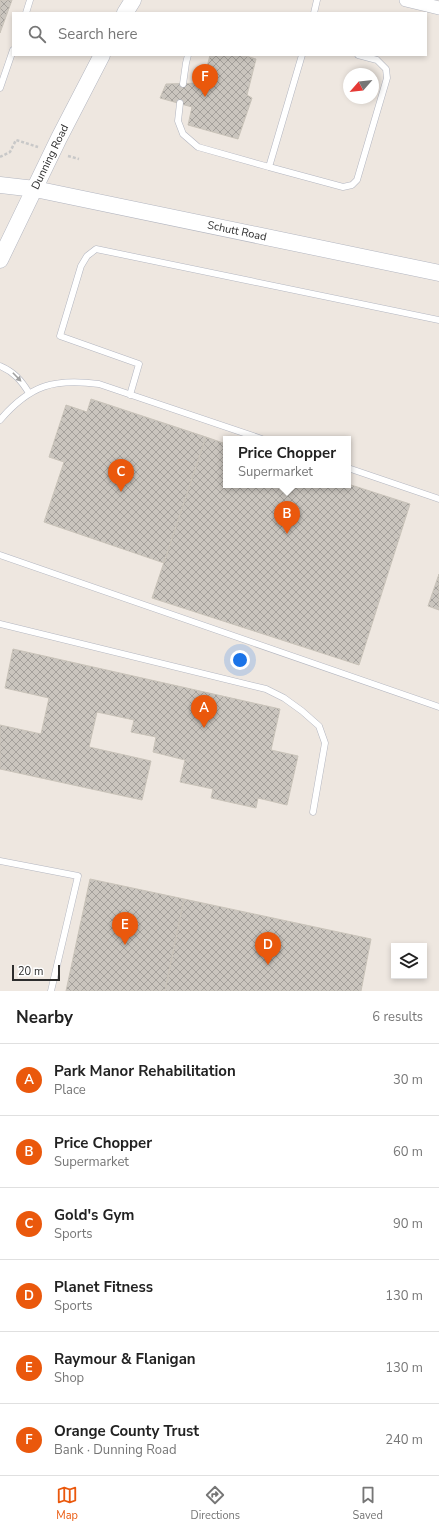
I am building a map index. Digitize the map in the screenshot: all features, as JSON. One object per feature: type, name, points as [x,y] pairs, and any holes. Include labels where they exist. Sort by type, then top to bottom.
[{"type":"street","points":[[126,12],[132,0]]},
{"type":"street","points":[[406,0],[439,8]]},
{"type":"street","name":"Dunning Road","points":[[0,260],[102,56]]},
{"type":"street","name":"Schutt Road","points":[[0,184],[35,189],[439,273]]},
{"type":"lane","points":[[26,12],[30,0]]},
{"type":"lane","points":[[314,12],[317,0]]},
{"type":"lane","points":[[0,88],[12,53]]},
{"type":"lane","points":[[183,84],[188,56]]},
{"type":"lane","points":[[269,167],[302,56]]},
{"type":"lane","points":[[180,103],[178,121],[183,134],[198,147],[343,186],[352,185],[357,180],[387,78],[386,69],[378,60],[362,56]]},
{"type":"lane","points":[[130,395],[140,364],[60,336],[81,266],[87,256],[96,249],[439,320]]},
{"type":"lane","points":[[0,366],[11,370],[29,393]]},
{"type":"lane","points":[[0,420],[11,407],[29,393],[51,384],[77,381],[99,384],[253,436]]},
{"type":"lane","points":[[351,469],[439,500]]},
{"type":"lane","points":[[0,555],[439,707]]},
{"type":"lane","points":[[0,624],[266,689],[284,698],[302,711],[318,726],[325,743],[313,812]]},
{"type":"lane","points":[[0,861],[78,876],[51,991]]},
{"type":"building","points":[[0,0],[12,0],[0,33]]},
{"type":"building","points":[[210,56],[246,56],[256,59],[247,95],[252,98],[238,139],[188,125],[192,107],[160,98],[166,84],[203,83]]},
{"type":"building","points":[[91,399],[206,437],[164,563],[44,522],[64,462],[49,457],[66,405],[87,412]]},
{"type":"building","points":[[206,437],[223,443],[223,488],[351,488],[351,485],[410,504],[359,665],[152,598]]},
{"type":"building","points":[[439,574],[439,610],[428,606]]},
{"type":"building","points":[[13,649],[280,709],[271,750],[298,756],[287,805],[258,798],[256,808],[211,798],[213,789],[180,782],[185,760],[153,752],[156,737],[131,732],[134,720],[97,712],[89,747],[151,761],[142,800],[0,769],[0,725],[41,734],[49,698],[5,688]]},
{"type":"building","points":[[90,879],[184,899],[165,991],[66,991]]},
{"type":"building","points":[[184,899],[371,939],[361,991],[165,991]]},
{"type":"place","name":"Orange County Trust","points":[[205,97]]},
{"type":"place","name":"Gold's Gym","points":[[121,492]]},
{"type":"place","name":"Price Chopper","points":[[287,534]]},
{"type":"place","name":"Park Manor Rehabilitation","points":[[204,728]]},
{"type":"place","name":"Raymour & Flanigan","points":[[125,945]]},
{"type":"place","name":"Planet Fitness","points":[[268,965]]}]
